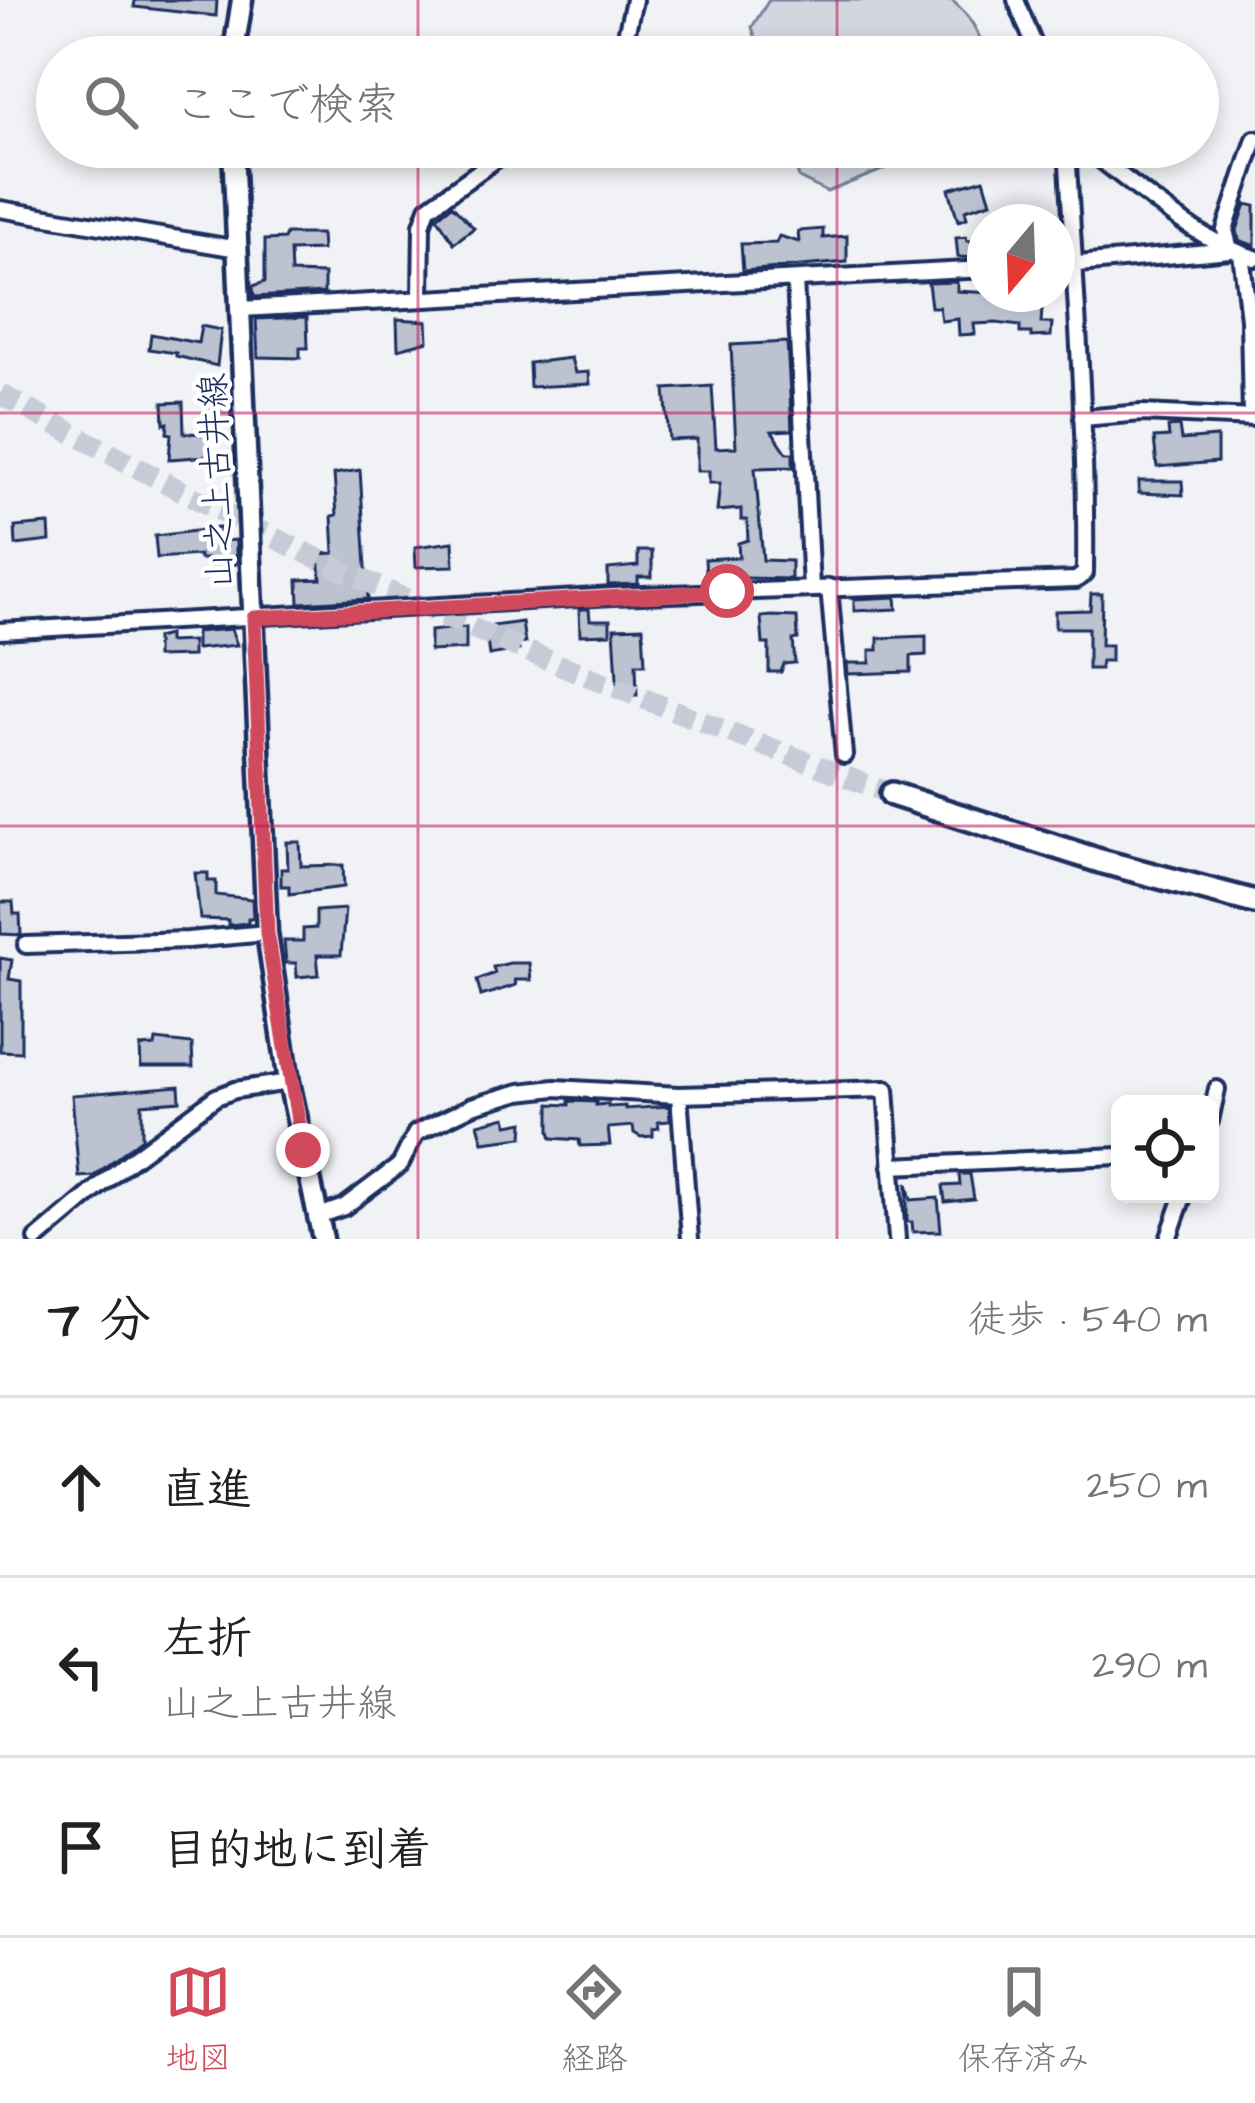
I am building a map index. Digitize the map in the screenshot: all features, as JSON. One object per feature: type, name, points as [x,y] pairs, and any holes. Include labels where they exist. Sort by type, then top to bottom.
[{"type":"highway","points":[[892,794],[1100,861],[1255,902]]},
{"type":"main road","points":[[236,36],[242,0]]},
{"type":"main road","name":"山之上古井線","points":[[234,168],[267,933],[289,1082],[323,1239]]},
{"type":"street","points":[[625,36],[634,0]]},
{"type":"street","points":[[1016,0],[1031,36]]},
{"type":"street","points":[[1082,418],[1142,413],[1253,417],[1242,254],[1225,230],[1255,139]]},
{"type":"street","points":[[422,297],[422,225],[428,208],[484,168]]},
{"type":"street","points":[[1068,168],[1071,204]]},
{"type":"street","points":[[1112,168],[1181,219],[1242,254]]},
{"type":"street","points":[[0,209],[238,249]]},
{"type":"street","points":[[0,631],[811,587],[1076,580],[1085,573],[1075,265],[1242,254]]},
{"type":"street","points":[[240,309],[967,270]]},
{"type":"street","points":[[795,280],[811,587]]},
{"type":"street","points":[[829,587],[844,755]]},
{"type":"street","points":[[26,945],[267,933]]},
{"type":"street","points":[[37,1239],[127,1163],[216,1097],[289,1082]]},
{"type":"street","points":[[316,1217],[344,1208],[400,1165],[416,1133],[472,1106],[520,1092],[556,1088],[679,1095],[886,1089],[897,1239]]},
{"type":"street","points":[[1215,1095],[1216,1089]]},
{"type":"street","points":[[679,1095],[690,1239]]},
{"type":"street","points":[[891,1166],[1111,1156]]},
{"type":"street","points":[[1168,1239],[1181,1203]]},
{"type":"shaded area","points":[[769,0],[951,0],[978,36],[755,36],[752,27]]},
{"type":"shaded area","points":[[796,168],[887,168],[827,192],[799,178]]},
{"type":"building","points":[[135,0],[217,0],[216,16],[134,7]]},
{"type":"building","points":[[984,179],[991,202],[967,204],[967,218],[958,221],[949,189]]},
{"type":"building","points":[[1246,204],[1255,206],[1255,246],[1239,240],[1237,230]]},
{"type":"building","points":[[452,205],[474,228],[454,243],[437,217]]},
{"type":"building","points":[[823,229],[823,238],[847,236],[847,262],[743,271],[741,244],[776,243],[779,236],[799,242],[798,231]]},
{"type":"building","points":[[286,234],[321,234],[322,250],[290,251],[291,273],[324,274],[324,293],[254,297],[253,286],[265,282],[265,240],[284,239]]},
{"type":"building","points":[[966,237],[967,257],[958,257],[956,238]]},
{"type":"building","points":[[957,282],[957,291],[967,292],[967,312],[1042,312],[1041,323],[1052,323],[1051,336],[1031,337],[1031,333],[1020,333],[1020,326],[996,323],[974,324],[975,334],[959,335],[958,319],[941,321],[939,307],[931,307],[928,283]]},
{"type":"building","points":[[307,317],[308,348],[300,348],[300,358],[258,357],[256,319]]},
{"type":"building","points":[[397,319],[427,321],[428,341],[398,349]]},
{"type":"building","points":[[201,326],[221,330],[217,366],[149,349],[151,334],[198,343]]},
{"type":"building","points":[[787,342],[792,430],[772,431],[787,453],[793,453],[793,467],[755,468],[763,560],[791,561],[791,579],[706,577],[705,559],[739,557],[738,543],[748,540],[747,520],[741,520],[741,509],[717,511],[720,483],[709,483],[709,471],[697,471],[697,439],[669,440],[665,389],[712,386],[716,448],[736,447],[731,345]]},
{"type":"building","points":[[571,358],[575,373],[589,372],[590,384],[530,387],[529,363]]},
{"type":"building","points":[[183,402],[184,433],[210,434],[209,456],[169,459],[171,434],[168,423],[164,424],[163,403]]},
{"type":"building","points":[[208,403],[231,406],[231,420],[206,427]]},
{"type":"building","points":[[1179,426],[1181,440],[1217,437],[1217,462],[1157,467],[1154,438],[1169,437],[1168,427]]},
{"type":"building","points":[[360,470],[368,599],[299,603],[298,580],[321,579],[319,554],[334,553],[334,474]]},
{"type":"building","points":[[1139,481],[1182,481],[1183,495],[1139,493]]},
{"type":"building","points":[[49,524],[50,541],[16,545],[15,527]]},
{"type":"building","points":[[219,528],[219,541],[236,540],[236,564],[210,566],[209,559],[199,559],[199,555],[157,558],[155,536]]},
{"type":"building","points":[[453,542],[454,566],[416,567],[415,547]]},
{"type":"building","points":[[638,551],[652,551],[652,577],[638,577],[638,584],[608,585],[608,569],[638,566]]},
{"type":"building","points":[[1091,594],[1102,594],[1101,645],[1111,645],[1111,661],[1101,661],[1100,669],[1088,669],[1088,628],[1055,628],[1055,611],[1090,610]]},
{"type":"building","points":[[896,597],[897,609],[854,611],[854,599]]},
{"type":"building","points":[[579,609],[589,609],[590,620],[610,620],[610,634],[580,635]]},
{"type":"building","points":[[761,617],[797,617],[795,663],[784,664],[781,672],[769,672],[769,644],[763,644]]},
{"type":"building","points":[[522,622],[525,643],[518,644],[519,650],[489,655],[485,627]]},
{"type":"building","points":[[466,627],[466,649],[430,651],[430,631]]},
{"type":"building","points":[[643,627],[645,664],[636,664],[637,695],[618,696],[614,628]]},
{"type":"building","points":[[231,629],[237,645],[196,649],[196,632]]},
{"type":"building","points":[[168,635],[168,642],[192,641],[192,656],[156,657],[156,638]]},
{"type":"building","points":[[926,636],[926,655],[911,656],[911,672],[848,674],[847,663],[870,663],[870,650],[878,650],[878,638]]},
{"type":"building","points":[[287,842],[300,842],[301,866],[343,865],[344,887],[289,894],[289,886],[281,886],[281,869],[288,869]]},
{"type":"building","points":[[195,873],[208,873],[208,881],[216,881],[216,895],[252,899],[253,918],[228,925],[228,920],[200,919]]},
{"type":"building","points":[[0,902],[13,902],[14,914],[20,914],[21,935],[1,934]]},
{"type":"building","points":[[345,909],[341,955],[317,955],[319,975],[297,977],[296,963],[286,963],[284,941],[303,941],[303,929],[316,928],[316,911]]},
{"type":"building","points":[[0,958],[12,960],[9,979],[21,981],[21,1052],[0,1051]]},
{"type":"building","points":[[529,963],[531,980],[515,980],[516,985],[481,996],[477,980],[495,973],[493,967]]},
{"type":"building","points":[[156,1040],[192,1044],[193,1067],[141,1067],[140,1047],[155,1046]]},
{"type":"building","points":[[179,1086],[180,1101],[142,1104],[142,1138],[94,1176],[79,1177],[72,1095]]},
{"type":"building","points":[[569,1101],[625,1109],[669,1106],[670,1121],[658,1122],[653,1136],[641,1137],[633,1126],[608,1128],[610,1145],[580,1146],[579,1140],[552,1138],[550,1131],[550,1104],[569,1105]]},
{"type":"building","points":[[506,1117],[508,1125],[524,1122],[523,1137],[483,1142],[478,1124]]},
{"type":"building","points":[[959,1174],[970,1174],[974,1199],[945,1202],[943,1186],[960,1185]]},
{"type":"building","points":[[907,1183],[911,1200],[938,1198],[941,1231],[913,1232],[912,1222],[907,1222]]},
{"type":"tunnel","points":[[0,394],[202,501],[395,594],[606,684],[892,794]]},
{"type":"route","points":[[303,1150],[267,933],[254,618],[727,591]]}]
